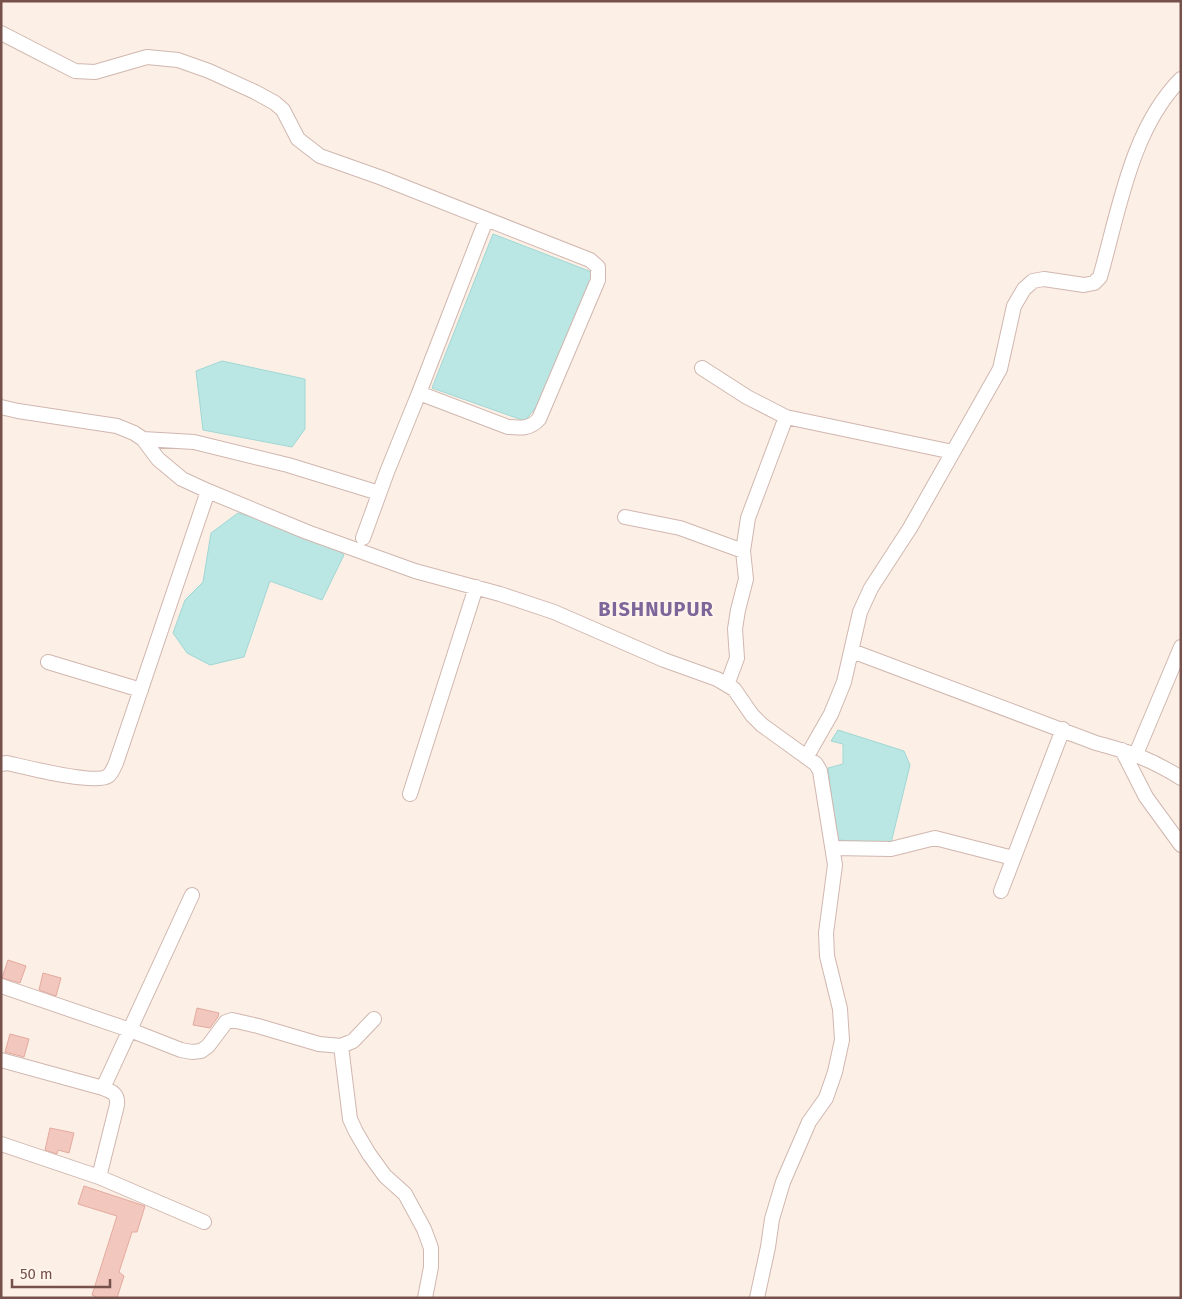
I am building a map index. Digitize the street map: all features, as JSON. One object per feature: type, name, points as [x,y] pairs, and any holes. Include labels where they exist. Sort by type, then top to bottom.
[{"type":"street","points":[[1,34],[75,71],[95,72],[147,57],[178,60],[209,72],[275,103],[283,110],[298,139],[320,156],[382,178],[590,260],[598,267],[598,280],[539,419],[532,426],[521,428],[508,427],[419,394]]},
{"type":"street","points":[[807,756],[830,714],[844,682],[860,612],[871,588],[910,528],[1000,369],[1014,306],[1024,289],[1033,281],[1044,279],[1084,285],[1094,283],[1100,277],[1126,182],[1138,149],[1154,112],[1167,93],[1181,79]]},
{"type":"street","points":[[363,538],[486,220]]},
{"type":"street","points":[[702,368],[747,397],[786,417],[953,452]]},
{"type":"street","points":[[1,407],[117,426],[143,439],[158,458],[182,479],[208,491],[307,532],[415,571],[476,587],[554,612],[664,660],[717,679],[734,689],[752,715],[762,724],[816,764],[820,771],[834,848],[835,878],[826,933],[827,956],[840,1009],[842,1040],[835,1072],[826,1098],[809,1122],[783,1182],[772,1219],[757,1298]]},
{"type":"street","points":[[727,685],[736,658],[735,629],[746,579],[744,551],[748,518],[786,417]]},
{"type":"street","points":[[143,439],[194,442],[288,465],[379,493]]},
{"type":"street","points":[[1,764],[7,763],[87,779],[101,779],[109,775],[116,762],[208,491]]},
{"type":"street","points":[[625,517],[680,528],[744,551]]},
{"type":"street","points":[[410,794],[476,587]]},
{"type":"street","points":[[1136,754],[1181,647]]},
{"type":"street","points":[[852,651],[1096,742],[1136,754],[1155,762],[1181,778]]},
{"type":"street","points":[[48,662],[141,690]]},
{"type":"street","points":[[1001,891],[1063,730]]},
{"type":"street","points":[[1122,750],[1146,797],[1181,845]]},
{"type":"street","points":[[834,848],[891,849],[936,838],[1013,858]]},
{"type":"street","points":[[103,1088],[192,895]]},
{"type":"street","points":[[1,986],[130,1030],[181,1050],[192,1052],[201,1051],[208,1046],[226,1022],[232,1020],[319,1044],[341,1046],[357,1038],[374,1019]]},
{"type":"street","points":[[341,1046],[350,1119],[369,1154],[385,1176],[405,1194],[424,1229],[431,1248],[431,1267],[426,1298]]},
{"type":"street","points":[[1,1060],[103,1088],[114,1093],[118,1099],[118,1106],[99,1177]]},
{"type":"street","points":[[1,1144],[99,1177],[204,1222]]},
{"type":"water","points":[[493,234],[597,274],[551,388],[525,421],[432,388]]},
{"type":"water","points":[[222,361],[305,379],[305,429],[292,447],[203,430],[196,371]]},
{"type":"water","points":[[238,513],[317,535],[344,555],[322,600],[270,581],[244,657],[210,665],[187,653],[173,633],[185,600],[203,582],[211,533]]},
{"type":"water","points":[[838,730],[904,751],[910,765],[891,843],[837,840],[828,768],[843,764],[843,744],[831,741]]},
{"type":"building","points":[[8,960],[26,966],[20,983],[2,978]]},
{"type":"building","points":[[43,973],[61,978],[56,996],[39,990]]},
{"type":"building","points":[[197,1008],[219,1013],[210,1028],[193,1025]]},
{"type":"building","points":[[10,1034],[29,1039],[24,1057],[5,1052]]},
{"type":"building","points":[[50,1128],[74,1133],[69,1153],[58,1150],[57,1154],[45,1150]]},
{"type":"building","points":[[84,1186],[145,1206],[137,1232],[132,1232],[119,1272],[124,1276],[117,1298],[99,1298],[92,1295],[117,1216],[78,1204]]},
{"type":"district","name":"BISHNUPUR","points":[[656,609]]}]
